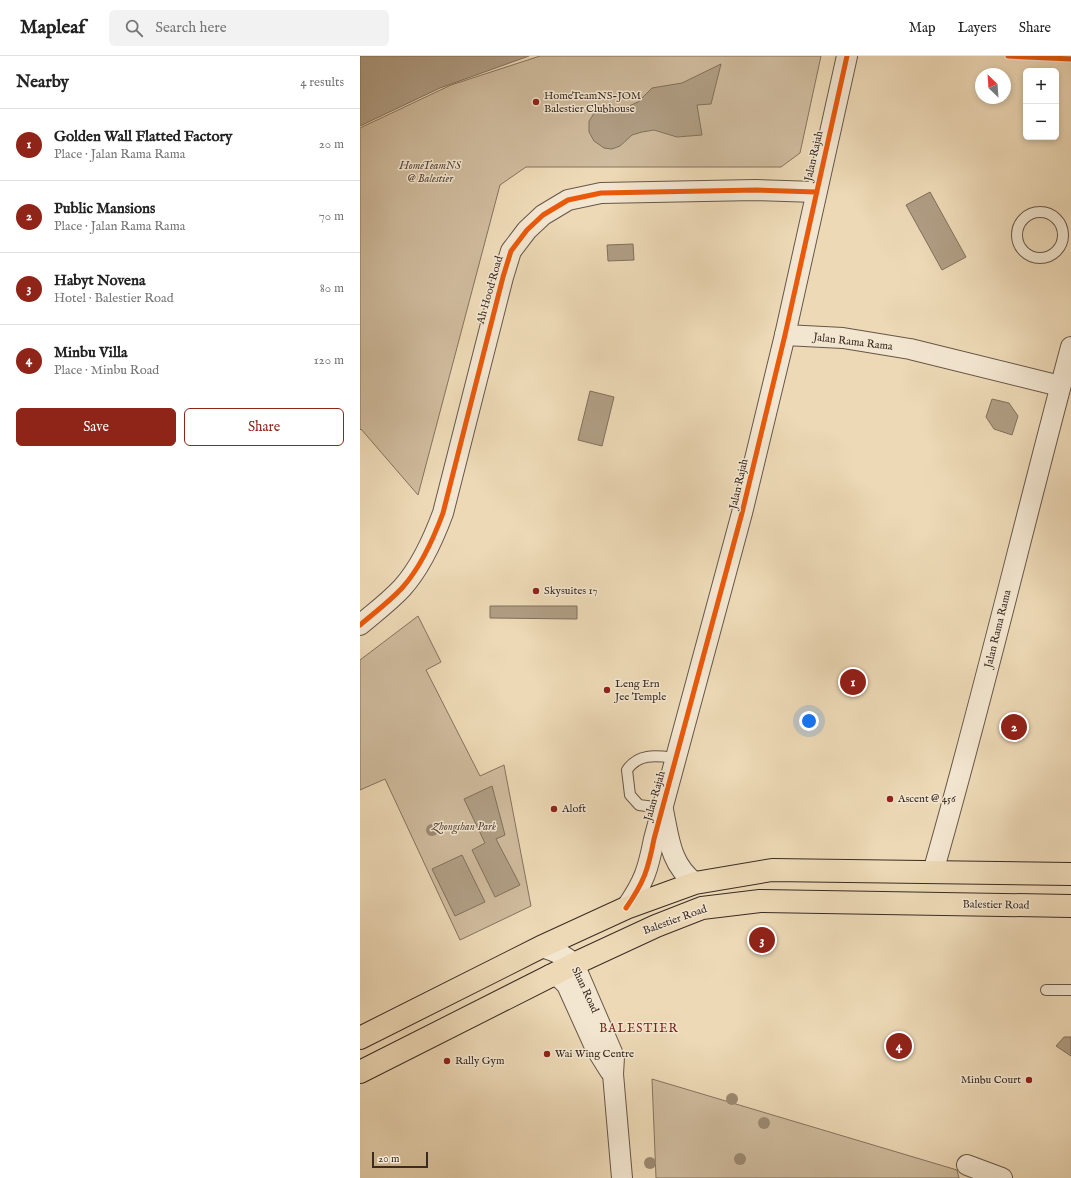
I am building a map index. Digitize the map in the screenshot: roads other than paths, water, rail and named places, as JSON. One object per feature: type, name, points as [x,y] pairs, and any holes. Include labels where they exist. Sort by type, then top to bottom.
[{"type":"main road","points":[[360,1038],[541,948],[626,908],[695,883],[772,870],[1071,874]]},
{"type":"main road","name":"Balestier Road","points":[[360,1072],[550,975],[656,926],[702,908],[760,900],[1071,906]]},
{"type":"street","name":"Jalan Rajah","points":[[626,908],[641,887],[649,866],[662,808],[677,758],[742,513],[785,335],[847,56]]},
{"type":"street","name":"Ah Hood Road","points":[[360,625],[402,588],[419,565],[434,539],[443,513],[503,277],[512,251],[527,230],[544,215],[568,200],[601,193],[756,190],[816,192]]},
{"type":"street","name":"Jalan Rama Rama","points":[[785,335],[843,338],[910,349],[1060,386]]},
{"type":"street","name":"Jalan Rama Rama","points":[[933,872],[976,718],[1014,562],[1071,347]]},
{"type":"street","name":"Jalan Rajah","points":[[662,808],[674,859],[684,874],[695,883]]},
{"type":"street","name":"Shan Road","points":[[541,948],[555,951],[565,956],[574,964],[614,1057],[613,1074],[622,1178]]},
{"type":"street","name":"Shan Road","points":[[550,975],[560,978],[567,986],[595,1047],[613,1074]]},
{"type":"street","points":[[967,1166],[1002,1178]]},
{"type":"lane","points":[[1043,211],[1056,217],[1062,225],[1067,235],[1066,247],[1052,255],[1038,259],[1024,253],[1016,240],[1017,225],[1028,214],[1043,211]]},
{"type":"lane","points":[[662,808],[639,805],[630,794],[627,770],[632,763],[641,758],[654,755],[677,758]]},
{"type":"lane","points":[[1046,990],[1071,990]]},
{"type":"place","name":"HomeTeamNS-JOM Balestier Clubhouse","points":[[536,102]]},
{"type":"place","name":"Skysuites 17","points":[[536,591]]},
{"type":"place","name":"Golden Wall Flatted Factory","points":[[853,682]]},
{"type":"place","name":"Leng Ern Jee Temple","points":[[607,690]]},
{"type":"place","name":"Public Mansions","points":[[1014,727]]},
{"type":"place","name":"Ascent @ 456","points":[[890,799]]},
{"type":"place","name":"Aloft","points":[[554,809]]},
{"type":"place","name":"Habyt Novena","points":[[762,940]]},
{"type":"place","name":"Minbu Villa","points":[[899,1046]]},
{"type":"place","name":"Wai Wing Centre","points":[[547,1054]]},
{"type":"place","name":"Rally Gym","points":[[447,1061]]},
{"type":"place","name":"Minbu Court","points":[[1029,1080]]},
{"type":"district","name":"BALESTIER","points":[[639,1028]]},
{"type":"park label","name":"HomeTeamNS @ Balestier","points":[[430,172]]},
{"type":"park label","name":"Zhongshan Park","points":[[464,827]]}]
